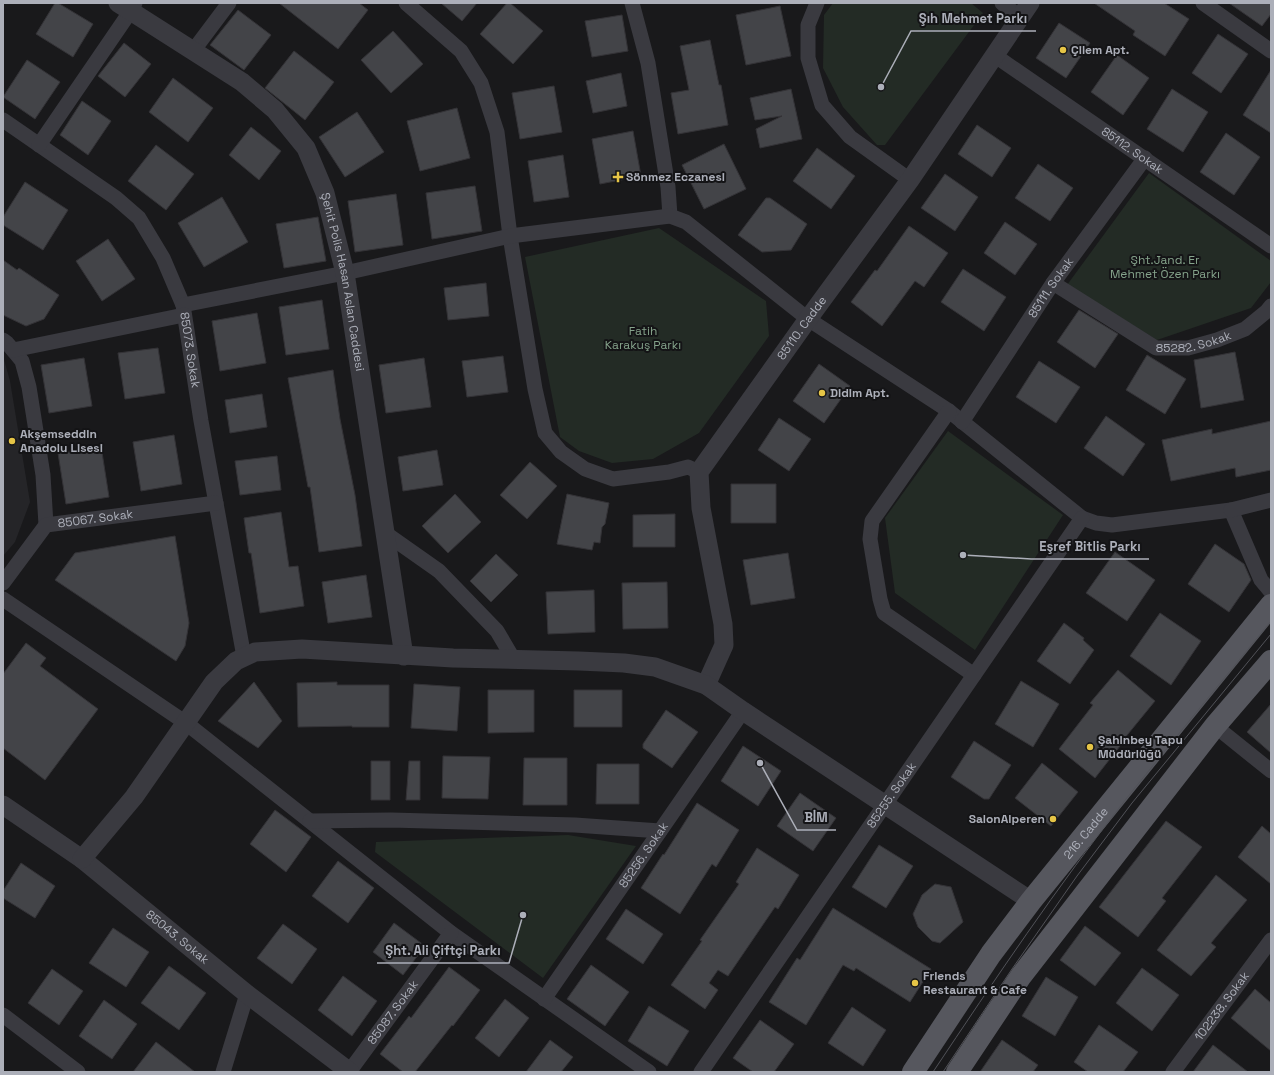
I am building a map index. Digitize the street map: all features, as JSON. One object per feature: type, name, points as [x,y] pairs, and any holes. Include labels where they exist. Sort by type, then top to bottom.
[{"type":"main road","name":"216. Cadde","points":[[913,1072],[991,954],[1031,901],[1271,605]]},
{"type":"main road","points":[[957,1072],[1021,976],[1215,726],[1271,661]]},
{"type":"street","points":[[193,50],[229,3]]},
{"type":"street","points":[[406,3],[461,51],[481,83],[496,132],[510,236],[535,389],[545,433],[561,452],[585,469],[614,479],[669,472],[688,467],[699,472],[701,508],[723,624],[724,645],[706,685]]},
{"type":"street","points":[[632,3],[648,63],[668,187],[670,216]]},
{"type":"street","points":[[817,3],[808,26],[808,58],[822,105],[850,137],[910,180]]},
{"type":"street","points":[[1002,3],[1025,10]]},
{"type":"street","points":[[1203,3],[1271,51]]},
{"type":"street","points":[[39,145],[128,6]]},
{"type":"street","name":"Şehit Polis Hasan Aslan Caddesi","points":[[128,6],[248,86],[275,110],[306,148],[325,193],[345,273],[404,656]]},
{"type":"street","name":"85110. Cadde","points":[[699,472],[808,319],[910,180],[1025,10]]},
{"type":"street","name":"85112. Sokak","points":[[994,55],[1271,246]]},
{"type":"street","name":"85073. Sokak","points":[[3,120],[116,198],[139,218],[163,258],[184,310],[201,421],[244,657]]},
{"type":"street","name":"85111. Sokak","points":[[962,422],[1053,283],[1145,158]]},
{"type":"street","points":[[46,525],[43,476],[29,387],[22,361],[8,345],[184,310],[510,236],[670,216],[686,222],[808,319],[949,411],[1082,518],[1096,523],[1112,525],[1231,510],[1271,500]]},
{"type":"street","name":"85282. Sokak","points":[[1053,283],[1156,348],[1188,348],[1217,340],[1245,329],[1271,306]]},
{"type":"street","points":[[949,411],[872,521],[870,539],[884,614],[974,675]]},
{"type":"street","name":"85067. Sokak","points":[[3,583],[46,525],[216,503]]},
{"type":"street","points":[[1231,510],[1261,580],[1271,592]]},
{"type":"street","name":"85255. Sokak","points":[[701,1072],[1082,518]]},
{"type":"street","points":[[385,533],[439,571],[497,631],[514,660]]},
{"type":"street","points":[[3,599],[186,723],[451,933],[649,1072]]},
{"type":"street","points":[[82,859],[134,797],[214,682],[236,661],[255,652],[302,649],[404,656],[617,662],[655,667],[706,685],[1031,901]]},
{"type":"street","name":"85256. Sokak","points":[[544,999],[743,711]]},
{"type":"street","points":[[1215,726],[1271,771]]},
{"type":"street","name":"85043. Sokak","points":[[3,804],[82,859],[248,994],[350,1072]]},
{"type":"street","points":[[310,821],[392,820],[575,825],[660,831]]},
{"type":"street","name":"85087. Sokak","points":[[350,1072],[451,933]]},
{"type":"street","name":"102238. Sokak","points":[[1173,1072],[1271,940]]},
{"type":"street","points":[[223,1072],[248,994]]},
{"type":"street","points":[[3,1016],[78,1072]]},
{"type":"shaded area","name":"Akşemseddin Anadolu Lisesi","points":[[3,356],[10,381],[30,502],[15,542],[3,556]]},
{"type":"green space","points":[[833,3],[971,3],[983,13],[885,145],[877,145],[843,107],[823,68],[824,15]]},
{"type":"green space","name":"Şht.Jand. Er Mehmet Özen Parkı","points":[[1149,173],[1271,261],[1271,282],[1251,308],[1157,340],[1067,285]]},
{"type":"green space","name":"Fatih Karakuş Parkı","points":[[659,228],[766,301],[769,336],[699,433],[653,459],[612,463],[579,451],[560,437],[525,257]]},
{"type":"green space","points":[[948,431],[1063,515],[975,650],[895,593],[885,518]]},
{"type":"green space","points":[[568,835],[636,846],[543,978],[375,852],[376,842]]},
{"type":"building","points":[[55,3],[58,3],[93,24],[73,57],[36,34]]},
{"type":"building","points":[[279,3],[359,3],[368,10],[338,49]]},
{"type":"building","points":[[441,3],[477,3],[462,21]]},
{"type":"building","points":[[507,3],[510,3],[543,31],[513,64],[480,34]]},
{"type":"building","points":[[1094,3],[1164,3],[1189,19],[1165,56],[1133,35],[1135,31]]},
{"type":"building","points":[[1229,3],[1271,3],[1271,14],[1262,26]]},
{"type":"building","points":[[780,6],[791,56],[746,65],[736,15]]},
{"type":"building","points":[[238,10],[271,35],[244,70],[210,45]]},
{"type":"building","points":[[622,15],[628,51],[592,57],[585,21]]},
{"type":"building","name":"Çilem Apt.","points":[[1059,23],[1090,43],[1066,78],[1036,58]]},
{"type":"building","points":[[393,31],[423,64],[391,93],[361,60]]},
{"type":"building","points":[[1218,34],[1248,54],[1221,93],[1192,73]]},
{"type":"building","points":[[710,40],[719,85],[721,85],[728,125],[678,134],[671,93],[689,90],[680,46]]},
{"type":"building","points":[[124,43],[151,64],[125,97],[98,76]]},
{"type":"building","points":[[294,51],[334,82],[305,120],[265,88]]},
{"type":"building","points":[[1117,55],[1149,78],[1123,115],[1091,92]]},
{"type":"building","points":[[27,60],[60,82],[35,119],[3,97]]},
{"type":"building","points":[[1271,70],[1271,133],[1243,115]]},
{"type":"building","points":[[621,73],[627,106],[593,113],[586,81]]},
{"type":"building","points":[[173,78],[213,108],[188,142],[149,112]]},
{"type":"building","points":[[554,86],[562,132],[520,139],[512,93]]},
{"type":"building","points":[[791,89],[802,139],[760,148],[756,129],[782,116],[755,120],[750,98]]},
{"type":"building","points":[[1172,89],[1208,112],[1183,152],[1147,129]]},
{"type":"building","points":[[82,101],[111,121],[88,155],[60,135]]},
{"type":"building","points":[[457,108],[470,158],[420,171],[407,121]]},
{"type":"building","points":[[357,112],[384,152],[345,177],[319,137]]},
{"type":"building","points":[[977,125],[1011,148],[992,177],[958,154]]},
{"type":"building","points":[[251,127],[281,151],[259,180],[229,155]]},
{"type":"building","points":[[633,131],[641,176],[600,184],[592,139]]},
{"type":"building","points":[[1226,133],[1260,157],[1234,195],[1200,172]]},
{"type":"building","points":[[724,144],[746,189],[704,209],[682,165]]},
{"type":"building","points":[[156,145],[194,174],[166,210],[128,181]]},
{"type":"building","points":[[817,148],[855,176],[831,209],[793,181]]},
{"type":"building","points":[[563,155],[569,197],[534,202],[528,161]]},
{"type":"building","points":[[1038,164],[1073,188],[1050,221],[1015,198]]},
{"type":"building","points":[[945,174],[978,197],[955,231],[921,208]]},
{"type":"building","points":[[25,182],[68,210],[43,250],[3,225],[3,217]]},
{"type":"building","points":[[475,186],[482,231],[432,239],[426,193]]},
{"type":"building","points":[[396,194],[403,245],[355,252],[348,201]]},
{"type":"building","points":[[222,197],[248,242],[204,267],[178,223]]},
{"type":"building","points":[[766,198],[770,198],[807,224],[791,250],[762,252],[738,235]]},
{"type":"building","points":[[318,217],[326,261],[284,268],[276,224]]},
{"type":"building","points":[[1005,222],[1037,244],[1015,275],[984,253]]},
{"type":"building","points":[[909,226],[948,253],[924,287],[915,281],[882,326],[851,302],[875,270],[877,271]]},
{"type":"building","points":[[108,239],[135,279],[102,301],[76,261]]},
{"type":"building","points":[[3,260],[17,270],[19,268],[59,295],[44,319],[26,326],[3,315]]},
{"type":"building","points":[[963,269],[1006,297],[984,331],[941,302]]},
{"type":"building","points":[[486,283],[489,316],[448,320],[444,288]]},
{"type":"building","points":[[322,300],[329,349],[286,355],[279,307]]},
{"type":"building","points":[[1079,310],[1118,334],[1095,368],[1057,342]]},
{"type":"building","points":[[257,313],[266,363],[220,371],[212,321]]},
{"type":"building","points":[[158,348],[165,393],[125,399],[118,353]]},
{"type":"building","points":[[1235,352],[1244,400],[1201,408],[1194,360]]},
{"type":"building","points":[[1147,355],[1186,379],[1165,414],[1126,390]]},
{"type":"building","points":[[503,356],[508,392],[467,397],[462,361]]},
{"type":"building","points":[[84,358],[92,406],[49,413],[41,365]]},
{"type":"building","points":[[424,358],[431,407],[386,413],[379,365]]},
{"type":"building","points":[[1039,361],[1080,387],[1056,423],[1016,397]]},
{"type":"building","name":"Didim Apt.","points":[[819,364],[850,386],[824,423],[793,401]]},
{"type":"building","points":[[333,370],[340,419],[355,495],[362,546],[319,552],[310,487],[308,487],[288,378]]},
{"type":"building","points":[[262,394],[267,427],[230,433],[225,400]]},
{"type":"building","points":[[1106,416],[1145,444],[1123,476],[1084,448]]},
{"type":"building","points":[[779,418],[811,439],[789,471],[758,450]]},
{"type":"building","points":[[1271,421],[1271,470],[1236,477],[1235,468],[1171,481],[1162,440],[1212,429],[1212,434]]},
{"type":"building","points":[[174,435],[182,484],[141,491],[133,442]]},
{"type":"building","points":[[101,446],[109,497],[66,504],[58,453]]},
{"type":"building","points":[[437,450],[443,485],[403,491],[398,457]]},
{"type":"building","points":[[277,456],[281,490],[240,495],[235,461]]},
{"type":"building","points":[[530,462],[557,486],[527,519],[500,495]]},
{"type":"building","points":[[731,484],[776,484],[776,523],[731,523]]},
{"type":"building","points":[[455,494],[481,522],[448,553],[422,526]]},
{"type":"building","points":[[567,494],[609,503],[605,524],[602,527],[600,543],[594,542],[592,550],[557,544]]},
{"type":"building","points":[[281,512],[289,567],[298,566],[304,606],[260,613],[244,518]]},
{"type":"building","points":[[675,514],[675,547],[633,547],[633,515]]},
{"type":"building","points":[[175,536],[189,623],[185,646],[176,661],[55,580],[75,553]]},
{"type":"building","points":[[1215,544],[1244,564],[1251,580],[1229,612],[1188,584]]},
{"type":"building","points":[[1115,552],[1155,580],[1127,621],[1086,593]]},
{"type":"building","points":[[788,553],[795,598],[751,605],[743,560]]},
{"type":"building","points":[[496,554],[518,575],[491,602],[470,581]]},
{"type":"building","points":[[366,575],[372,617],[328,623],[322,582]]},
{"type":"building","points":[[667,582],[668,628],[623,629],[622,583]]},
{"type":"building","points":[[594,590],[595,632],[548,634],[546,592]]},
{"type":"building","points":[[1160,613],[1201,641],[1171,685],[1130,656]]},
{"type":"building","points":[[1064,623],[1084,638],[1083,640],[1094,650],[1070,684],[1037,661]]},
{"type":"building","points":[[26,643],[46,658],[40,666],[98,709],[45,780],[3,748],[3,674]]},
{"type":"building","points":[[1118,670],[1155,701],[1119,745],[1120,746],[1095,778],[1059,749],[1093,705],[1090,703]]},
{"type":"building","points":[[1021,681],[1059,704],[1033,747],[995,724]]},
{"type":"building","points":[[254,682],[282,721],[258,748],[218,721]]},
{"type":"building","points":[[337,682],[337,685],[389,685],[389,727],[298,727],[297,683]]},
{"type":"building","points":[[414,684],[460,687],[457,731],[411,728]]},
{"type":"building","points":[[488,690],[534,690],[534,732],[488,733]]},
{"type":"building","points":[[574,690],[622,690],[622,727],[574,727]]},
{"type":"building","points":[[1271,704],[1271,753],[1247,732]]},
{"type":"building","points":[[666,710],[698,732],[672,768],[643,748],[643,744]]},
{"type":"building","points":[[974,741],[1011,765],[989,799],[984,799],[951,777]]},
{"type":"building","points":[[743,746],[781,771],[758,806],[721,781]]},
{"type":"building","points":[[443,756],[490,757],[488,799],[442,798]]},
{"type":"building","points":[[524,758],[567,758],[567,805],[523,805]]},
{"type":"building","points":[[371,761],[390,761],[390,800],[371,800]]},
{"type":"building","points":[[409,761],[420,761],[420,800],[406,800]]},
{"type":"building","points":[[1042,763],[1078,792],[1051,826],[1015,798]]},
{"type":"building","points":[[597,764],[639,764],[639,804],[596,804]]},
{"type":"building","points":[[800,793],[836,818],[813,851],[777,826]]},
{"type":"building","points":[[697,803],[739,830],[716,867],[712,864],[680,914],[641,888]]},
{"type":"building","points":[[275,810],[311,837],[286,872],[250,844]]},
{"type":"building","points":[[1166,821],[1202,847],[1162,898],[1166,901],[1138,937],[1099,907]]},
{"type":"building","points":[[1262,826],[1271,834],[1271,884],[1238,857]]},
{"type":"building","points":[[879,845],[913,866],[886,908],[852,887]]},
{"type":"building","points":[[757,848],[799,875],[778,909],[775,907],[728,976],[718,970],[709,983],[718,990],[705,1009],[671,985],[739,884],[736,882]]},
{"type":"building","points":[[338,861],[374,888],[348,923],[312,896]]},
{"type":"building","points":[[21,863],[55,886],[35,918],[3,898],[3,891]]},
{"type":"building","points":[[1216,875],[1247,900],[1211,943],[1216,947],[1191,976],[1157,950]]},
{"type":"building","points":[[935,884],[951,887],[963,922],[940,943],[932,941],[918,927],[913,914],[922,895]]},
{"type":"building","points":[[833,908],[931,969],[910,1002],[856,968],[854,971],[843,965],[806,1025],[769,1002],[797,958],[800,960]]},
{"type":"building","points":[[626,909],[663,934],[643,964],[606,939]]},
{"type":"building","points":[[394,923],[425,946],[403,975],[373,952]]},
{"type":"building","points":[[283,924],[317,949],[292,984],[257,958]]},
{"type":"building","points":[[1085,926],[1121,953],[1095,986],[1060,960]]},
{"type":"building","points":[[113,928],[149,952],[126,987],[89,963]]},
{"type":"building","points":[[591,965],[629,992],[605,1026],[567,999]]},
{"type":"building","points":[[169,966],[206,993],[179,1030],[141,1003]]},
{"type":"building","points":[[449,967],[480,990],[453,1026],[452,1025],[415,1072],[403,1072],[380,1054],[409,1016],[411,1018]]},
{"type":"building","points":[[1142,968],[1179,995],[1152,1031],[1116,1003]]},
{"type":"building","points":[[52,969],[83,991],[59,1025],[28,1003]]},
{"type":"building","points":[[343,976],[377,1001],[352,1036],[318,1010]]},
{"type":"building","points":[[1046,977],[1078,997],[1055,1036],[1022,1016]]},
{"type":"building","points":[[1255,989],[1271,1003],[1271,1051],[1231,1018]]},
{"type":"building","points":[[505,999],[529,1018],[499,1057],[475,1038]]},
{"type":"building","points":[[104,1000],[137,1024],[112,1059],[79,1036]]},
{"type":"building","points":[[649,1006],[689,1031],[667,1066],[628,1041]]},
{"type":"building","points":[[852,1007],[886,1030],[863,1066],[828,1043]]},
{"type":"building","points":[[760,1020],[794,1044],[774,1072],[753,1072],[733,1058]]},
{"type":"building","points":[[1099,1025],[1138,1052],[1123,1072],[1088,1072],[1074,1062]]},
{"type":"building","points":[[550,1040],[573,1057],[561,1072],[526,1072]]},
{"type":"building","points":[[1002,1040],[1038,1065],[1033,1072],[980,1072]]},
{"type":"building","points":[[156,1042],[195,1072],[133,1072]]},
{"type":"building","points":[[1213,1045],[1248,1072],[1193,1072]]},
{"type":"tram line","points":[[933,1072],[1027,934],[1100,832],[1271,621]]},
{"type":"tram line","points":[[943,1072],[1077,876],[1132,803],[1271,634]]},
{"type":"place","name":"Çilem Apt.","points":[[1063,50]]},
{"type":"place","name":"Şıh Mehmet Parkı","points":[[881,87]]},
{"type":"place","name":"Sönmez Eczanesi","points":[[618,177]]},
{"type":"place","name":"Didim Apt.","points":[[822,393]]},
{"type":"place","name":"Akşemseddin Anadolu Lisesi","points":[[12,441]]},
{"type":"place","name":"Eşref Bitlis Parkı","points":[[963,555]]},
{"type":"place","name":"Şahinbey Tapu Müdürlüğü","points":[[1090,747]]},
{"type":"place","name":"BİM","points":[[760,763]]},
{"type":"place","name":"SalonAlperen","points":[[1053,819]]},
{"type":"place","name":"Şht. Ali Çiftçi Parkı","points":[[523,915]]},
{"type":"place","name":"Friends Restaurant & Cafe","points":[[915,983]]}]
